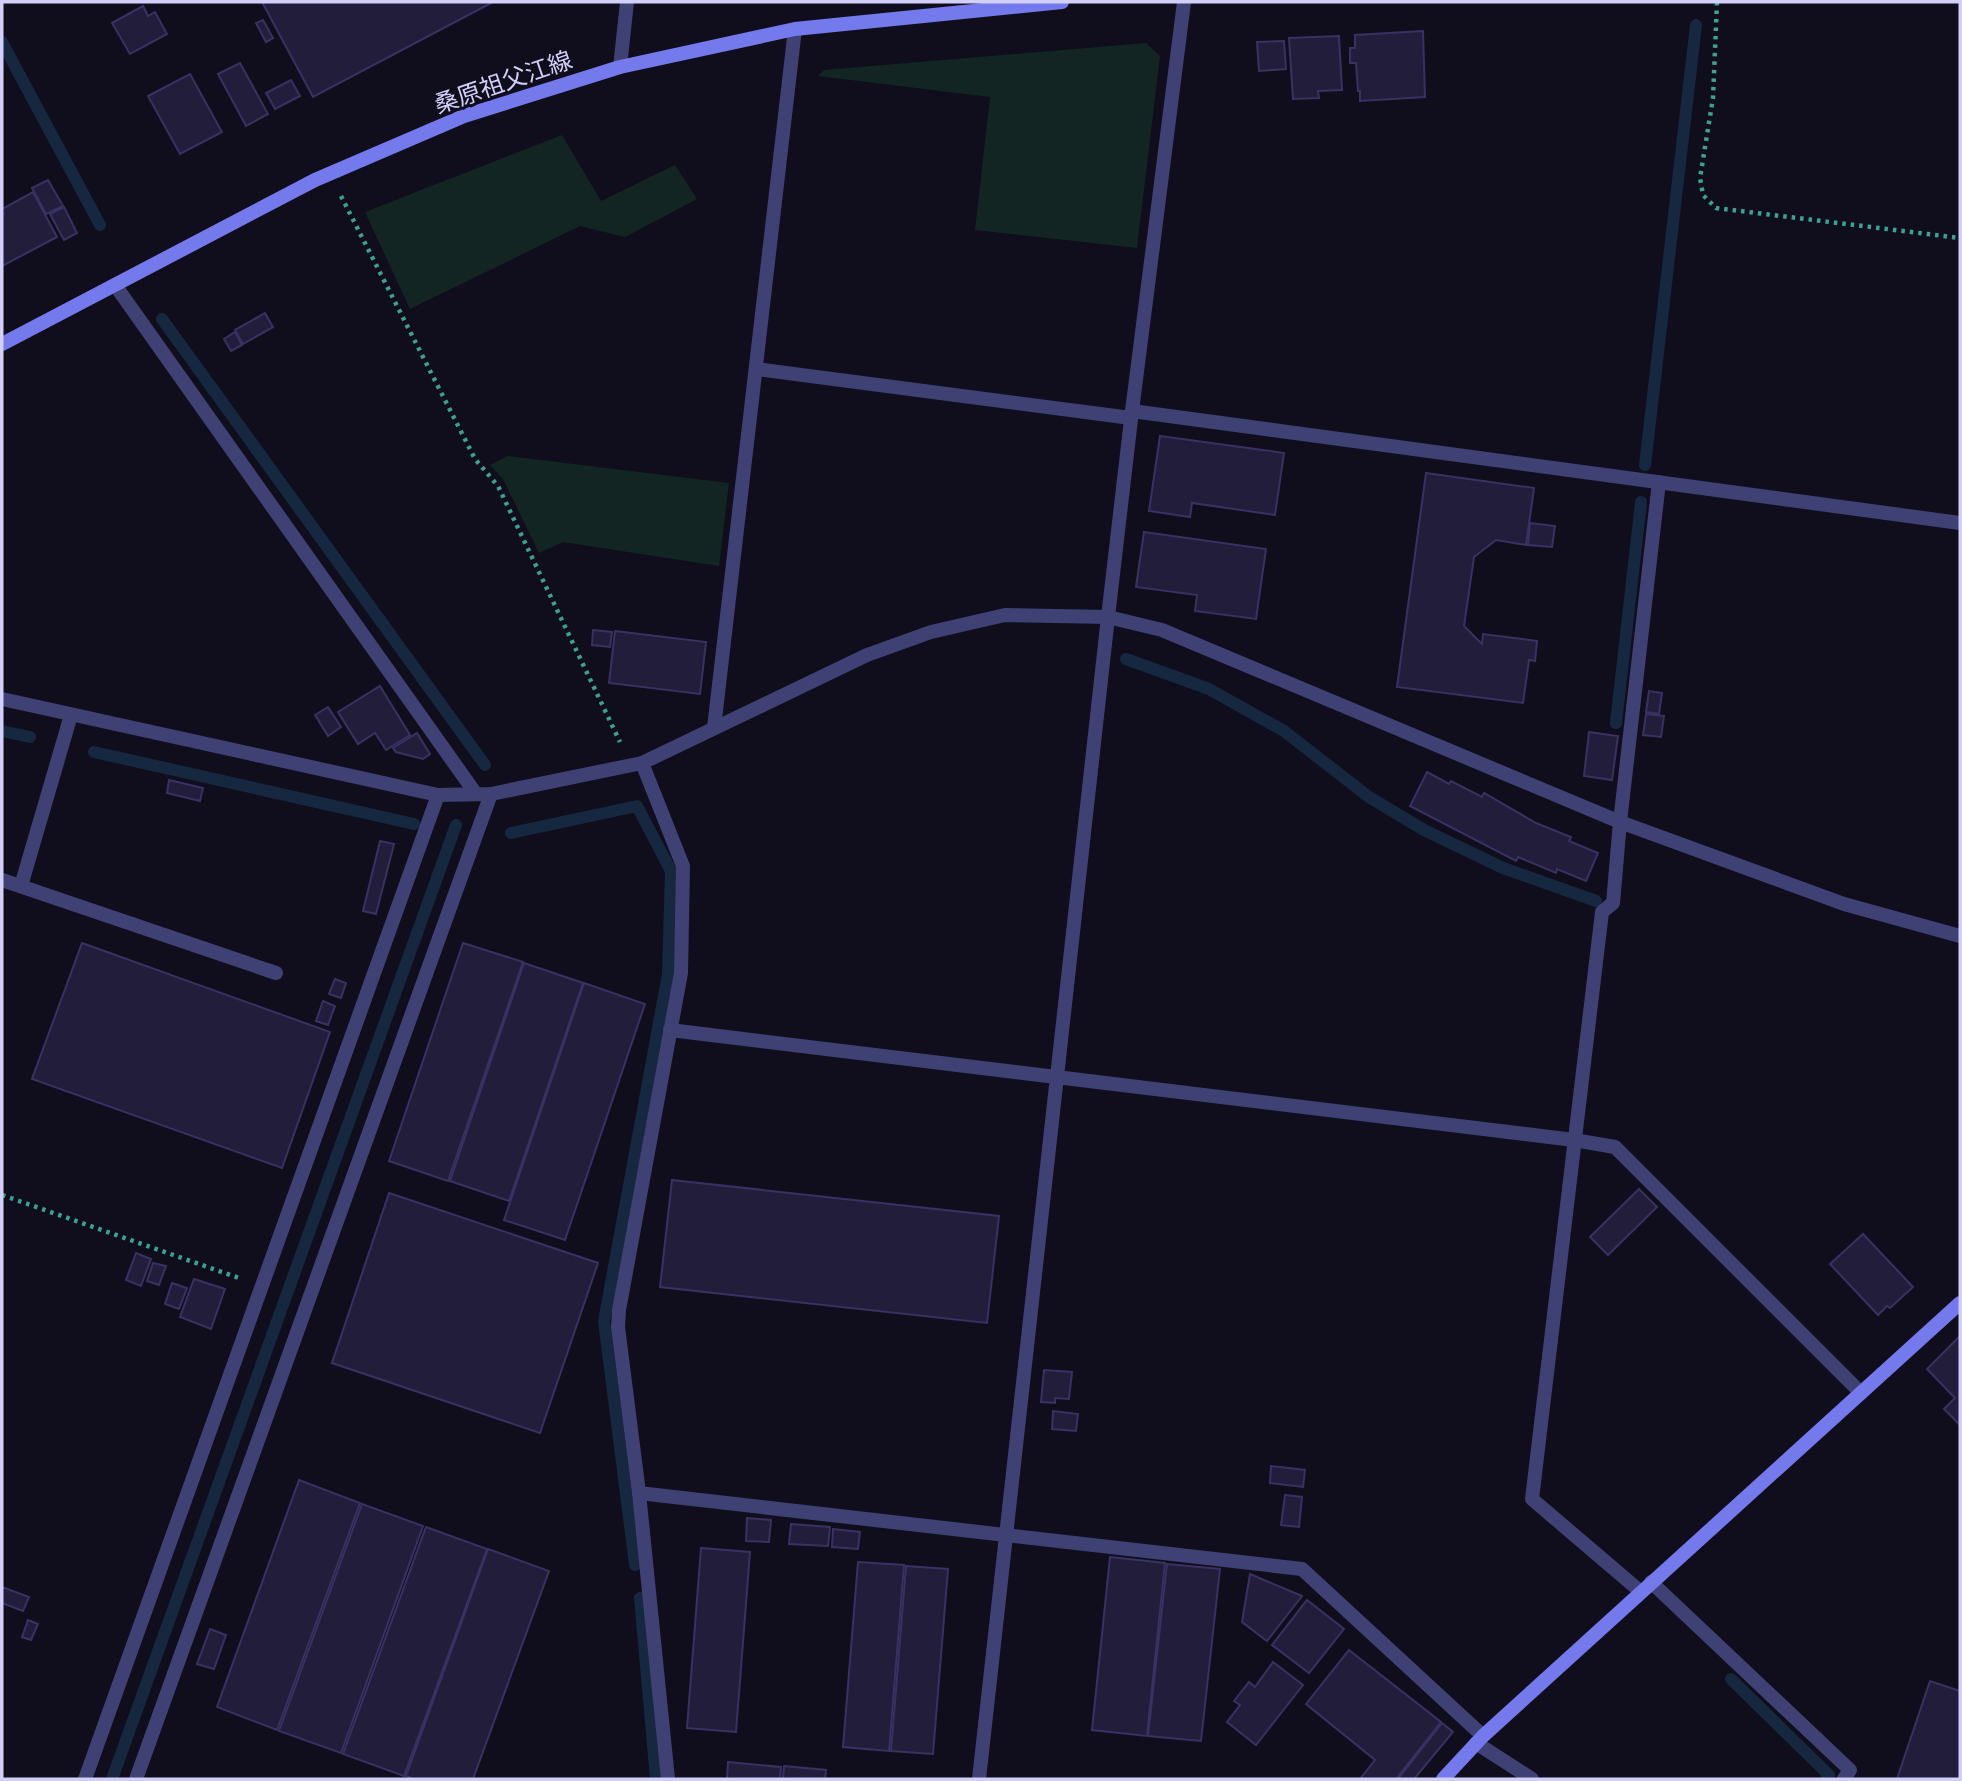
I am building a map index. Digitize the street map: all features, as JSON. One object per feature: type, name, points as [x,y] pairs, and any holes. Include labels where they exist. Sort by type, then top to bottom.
[{"type":"main road","name":"桑原祖父江線","points":[[2,344],[329,174],[464,116],[620,66],[795,29],[1062,2]]},
{"type":"main road","points":[[1443,1779],[1479,1739],[1960,1303]]},
{"type":"street","points":[[620,66],[627,2]]},
{"type":"street","points":[[979,1779],[1131,415],[1184,2]]},
{"type":"street","points":[[714,728],[795,29]]},
{"type":"street","points":[[115,285],[484,794]]},
{"type":"street","points":[[756,369],[1659,482],[1960,523]]},
{"type":"street","points":[[1659,482],[1613,903],[1602,912],[1532,1499],[1646,1587],[1850,1770],[1844,1779]]},
{"type":"street","points":[[2,699],[438,795],[484,794],[636,764],[867,655],[931,632],[1005,615],[1108,617],[1162,631],[1620,822],[1844,904],[1960,936]]},
{"type":"street","points":[[21,886],[71,715]]},
{"type":"street","points":[[636,764],[683,866],[681,973],[618,1327],[639,1493],[668,1779]]},
{"type":"street","points":[[136,1779],[484,794]]},
{"type":"street","points":[[85,1779],[438,795]]},
{"type":"street","points":[[2,880],[276,973]]},
{"type":"street","points":[[670,1030],[1615,1147],[1861,1393]]},
{"type":"street","points":[[639,1493],[1302,1569],[1479,1739],[1532,1779]]},
{"type":"path","points":[[1717,2],[1713,98],[1700,178],[1703,195],[1716,208],[1960,238]]},
{"type":"path","points":[[329,174],[475,459],[498,486],[636,764]]},
{"type":"path","points":[[2,1195],[262,1286]]},
{"type":"green space","points":[[1146,43],[1160,56],[1137,248],[975,230],[990,97],[818,76],[824,70]]},
{"type":"green space","points":[[562,135],[601,201],[675,165],[697,199],[625,237],[580,226],[410,309],[365,212]]},
{"type":"green space","points":[[507,456],[729,483],[719,566],[563,542],[539,553],[503,479],[490,465]]},
{"type":"building","points":[[262,2],[493,2],[313,97]]},
{"type":"building","points":[[143,6],[148,16],[155,12],[167,34],[130,54],[112,23]]},
{"type":"building","points":[[263,20],[273,38],[266,42],[256,23]]},
{"type":"building","points":[[1423,31],[1425,97],[1360,101],[1356,63],[1350,63],[1350,48],[1355,48],[1355,35]]},
{"type":"building","points":[[1339,36],[1342,90],[1318,91],[1319,98],[1293,99],[1289,38]]},
{"type":"building","points":[[1284,41],[1286,69],[1259,71],[1257,42]]},
{"type":"building","points":[[240,63],[268,114],[246,126],[218,74]]},
{"type":"building","points":[[190,74],[222,132],[180,154],[148,96]]},
{"type":"building","points":[[291,80],[300,96],[275,109],[266,93]]},
{"type":"building","points":[[48,180],[63,206],[46,214],[32,188]]},
{"type":"building","points":[[33,192],[57,237],[2,266],[2,209]]},
{"type":"building","points":[[64,207],[77,233],[64,240],[50,214]]},
{"type":"building","points":[[265,313],[273,327],[243,344],[235,330]]},
{"type":"building","points":[[235,332],[242,345],[231,351],[224,339]]},
{"type":"building","points":[[1160,436],[1284,453],[1275,515],[1192,503],[1190,517],[1149,511]]},
{"type":"building","points":[[1426,473],[1534,488],[1526,545],[1496,540],[1474,557],[1464,626],[1482,644],[1483,634],[1537,641],[1535,661],[1529,660],[1523,703],[1397,687]]},
{"type":"building","points":[[1530,523],[1555,526],[1552,547],[1528,545]]},
{"type":"building","points":[[1144,532],[1266,549],[1256,619],[1195,611],[1197,595],[1136,587]]},
{"type":"building","points":[[593,630],[612,632],[610,647],[592,645]]},
{"type":"building","points":[[615,631],[706,642],[700,694],[609,683]]},
{"type":"building","points":[[380,686],[410,735],[386,750],[375,733],[358,744],[338,712]]},
{"type":"building","points":[[1649,691],[1662,693],[1659,714],[1646,712]]},
{"type":"building","points":[[328,707],[341,727],[328,736],[315,715]]},
{"type":"building","points":[[1646,714],[1664,716],[1661,737],[1643,735]]},
{"type":"building","points":[[1589,732],[1618,736],[1612,780],[1584,776]]},
{"type":"building","points":[[417,733],[430,754],[423,759],[396,752],[393,748]]},
{"type":"building","points":[[1427,772],[1482,797],[1484,793],[1536,823],[1571,837],[1569,841],[1598,853],[1586,881],[1557,869],[1556,873],[1518,857],[1516,861],[1410,806]]},
{"type":"building","points":[[169,780],[203,788],[200,801],[167,793]]},
{"type":"building","points":[[380,841],[394,844],[376,914],[363,911]]},
{"type":"building","points":[[82,943],[330,1032],[282,1168],[32,1079]]},
{"type":"building","points":[[463,943],[523,962],[448,1181],[389,1161]]},
{"type":"building","points":[[524,963],[583,983],[509,1201],[450,1181]]},
{"type":"building","points":[[335,979],[346,983],[341,998],[329,994]]},
{"type":"building","points":[[584,983],[645,1004],[565,1240],[504,1220]]},
{"type":"building","points":[[323,1001],[335,1006],[328,1025],[316,1021]]},
{"type":"building","points":[[672,1180],[999,1216],[987,1323],[660,1287]]},
{"type":"building","points":[[1639,1189],[1657,1207],[1608,1255],[1590,1237]]},
{"type":"building","points":[[389,1193],[598,1263],[540,1433],[332,1363]]},
{"type":"building","points":[[1863,1234],[1913,1287],[1878,1315],[1830,1264]]},
{"type":"building","points":[[136,1253],[151,1259],[141,1286],[126,1280]]},
{"type":"building","points":[[153,1263],[166,1266],[159,1285],[147,1281]]},
{"type":"building","points":[[194,1279],[225,1289],[211,1329],[180,1317]]},
{"type":"building","points":[[172,1283],[187,1288],[179,1309],[165,1304]]},
{"type":"building","points":[[1960,1336],[1960,1425],[1944,1409],[1955,1398],[1927,1369]]},
{"type":"building","points":[[1044,1370],[1072,1372],[1069,1399],[1055,1398],[1055,1403],[1041,1402]]},
{"type":"building","points":[[1053,1411],[1078,1414],[1076,1431],[1052,1429]]},
{"type":"building","points":[[1271,1466],[1305,1470],[1303,1487],[1270,1483]]},
{"type":"building","points":[[299,1480],[360,1503],[277,1730],[217,1707]]},
{"type":"building","points":[[1285,1495],[1302,1497],[1299,1527],[1281,1525]]},
{"type":"building","points":[[362,1504],[423,1526],[341,1753],[279,1731]]},
{"type":"building","points":[[747,1518],[771,1520],[769,1542],[746,1541]]},
{"type":"building","points":[[791,1524],[830,1527],[828,1546],[789,1544]]},
{"type":"building","points":[[426,1527],[487,1549],[404,1776],[343,1754]]},
{"type":"building","points":[[833,1529],[860,1532],[858,1549],[832,1547]]},
{"type":"building","points":[[701,1548],[750,1552],[736,1732],[687,1728]]},
{"type":"building","points":[[488,1549],[549,1571],[473,1779],[414,1779],[406,1776]]},
{"type":"building","points":[[1110,1557],[1165,1563],[1147,1736],[1092,1730]]},
{"type":"building","points":[[858,1562],[904,1565],[889,1751],[843,1747]]},
{"type":"building","points":[[1167,1564],[1220,1569],[1201,1741],[1148,1736]]},
{"type":"building","points":[[906,1566],[948,1569],[933,1754],[891,1751]]},
{"type":"building","points":[[1250,1574],[1302,1596],[1267,1641],[1242,1622]]},
{"type":"building","points":[[2,1587],[29,1597],[23,1611],[2,1603]]},
{"type":"building","points":[[1307,1600],[1344,1629],[1309,1673],[1272,1645]]},
{"type":"building","points":[[28,1620],[38,1624],[31,1640],[22,1637]]},
{"type":"building","points":[[210,1629],[226,1635],[214,1669],[197,1664]]},
{"type":"building","points":[[1349,1650],[1441,1722],[1396,1779],[1360,1779],[1375,1760],[1306,1704]]},
{"type":"building","points":[[1273,1662],[1303,1685],[1256,1745],[1227,1722],[1240,1705],[1234,1701],[1249,1682],[1255,1687]]},
{"type":"building","points":[[1930,1681],[1960,1691],[1960,1779],[1897,1779]]},
{"type":"building","points":[[1442,1723],[1453,1732],[1414,1779],[1398,1779]]},
{"type":"building","points":[[728,1762],[781,1767],[780,1779],[727,1779]]},
{"type":"building","points":[[784,1766],[826,1770],[825,1779],[783,1779]]},
{"type":"waterway","points":[[1645,465],[1696,25]]},
{"type":"waterway","points":[[2,42],[100,225]]},
{"type":"waterway","points":[[162,319],[485,765]]},
{"type":"waterway","points":[[1616,723],[1641,502]]},
{"type":"waterway","points":[[1126,659],[1209,689],[1284,731],[1369,797],[1424,830],[1503,868],[1596,901]]},
{"type":"waterway","points":[[2,731],[30,737]]},
{"type":"waterway","points":[[94,752],[414,824]]},
{"type":"waterway","points":[[511,833],[637,806],[671,871],[668,974],[604,1321],[635,1565]]},
{"type":"waterway","points":[[112,1779],[456,825]]},
{"type":"waterway","points":[[640,1598],[656,1779]]},
{"type":"waterway","points":[[1731,1679],[1829,1775],[1826,1779]]}]
